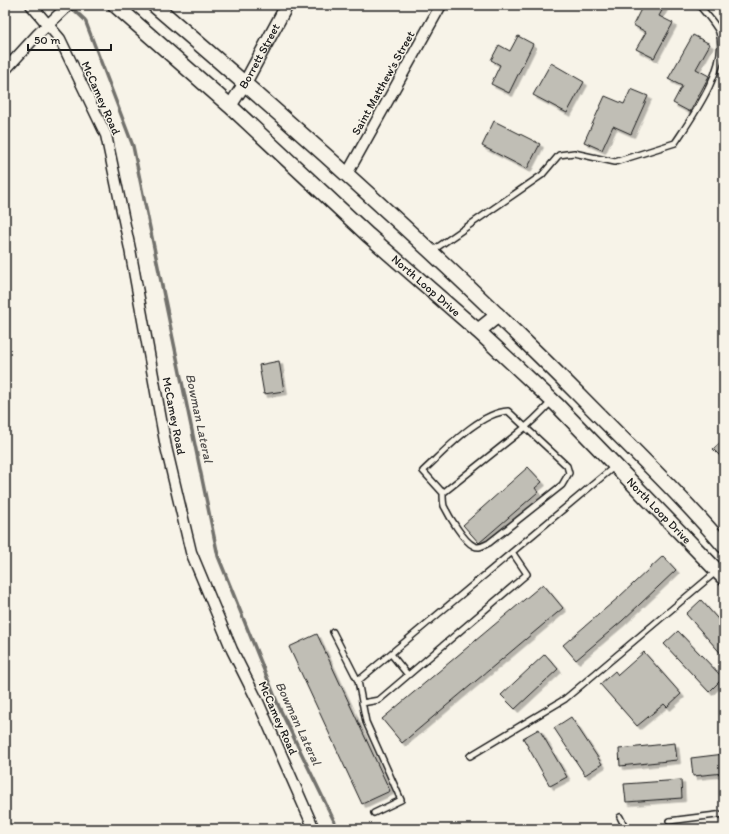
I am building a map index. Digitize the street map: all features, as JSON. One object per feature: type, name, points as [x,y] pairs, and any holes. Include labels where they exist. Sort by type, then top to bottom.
[{"type":"main road","name":"North Loop Drive","points":[[115,5],[230,106],[368,235],[478,331],[553,400],[721,575]]},
{"type":"main road","name":"North Loop Drive","points":[[154,5],[245,82],[347,174],[498,315],[680,497],[724,546]]},
{"type":"main road","points":[[478,331],[498,315]]},
{"type":"street","name":"McCamey Road","points":[[31,5],[52,21],[106,135],[130,249],[166,447],[191,552],[232,650],[259,704],[314,829]]},
{"type":"street","points":[[5,70],[69,5]]},
{"type":"street","name":"Borrett Street","points":[[230,106],[245,82],[287,5]]},
{"type":"street","name":"Saint Matthew's Street","points":[[347,174],[441,5]]},
{"type":"lane","points":[[431,252],[542,175],[559,155],[574,153],[615,162],[675,143],[717,77],[724,49],[719,32],[699,5]]},
{"type":"lane","points":[[443,493],[526,427],[553,400]]},
{"type":"lane","points":[[508,411],[567,466],[569,473],[562,485],[489,543],[480,547],[475,547],[469,543],[460,532],[444,505],[443,493],[423,471],[472,428],[490,415],[508,411]]},
{"type":"lane","points":[[358,681],[616,465]]},
{"type":"lane","points":[[362,703],[379,700],[527,574],[512,552]]},
{"type":"lane","points":[[470,756],[565,699],[721,575]]},
{"type":"lane","points":[[334,632],[358,681],[366,722],[402,800],[374,813]]},
{"type":"lane","points":[[391,654],[408,675]]},
{"type":"lane","points":[[669,821],[724,814]]},
{"type":"lane","points":[[620,817],[626,829]]},
{"type":"building","points":[[643,5],[665,5],[659,16],[673,23],[654,58],[636,49],[646,32],[633,25]]},
{"type":"building","points":[[693,35],[710,44],[696,69],[709,76],[690,112],[673,103],[682,86],[668,79]]},
{"type":"building","points":[[518,36],[533,44],[509,93],[491,84],[500,65],[491,60],[499,45],[510,51]]},
{"type":"building","points":[[551,63],[584,82],[567,113],[533,95]]},
{"type":"building","points":[[631,89],[648,96],[631,134],[613,126],[602,150],[584,142],[605,96],[624,104]]},
{"type":"building","points":[[494,121],[540,144],[527,169],[482,146]]},
{"type":"building","points":[[279,361],[284,391],[264,394],[259,365]]},
{"type":"building","points":[[724,439],[724,460],[713,449]]},
{"type":"building","points":[[528,467],[542,482],[535,488],[538,492],[479,543],[463,525]]},
{"type":"building","points":[[663,556],[676,570],[622,621],[576,660],[563,645],[619,597]]},
{"type":"building","points":[[543,584],[563,608],[402,743],[382,719]]},
{"type":"building","points":[[701,600],[724,626],[724,657],[686,614]]},
{"type":"building","points":[[678,631],[723,678],[709,692],[664,644]]},
{"type":"building","points":[[317,634],[390,791],[362,804],[289,647]]},
{"type":"building","points":[[644,652],[681,694],[667,707],[664,704],[637,726],[600,684],[615,671],[618,675]]},
{"type":"building","points":[[545,654],[558,669],[515,709],[501,695]]},
{"type":"building","points":[[571,717],[602,764],[585,775],[554,728]]},
{"type":"building","points":[[539,729],[567,777],[550,786],[523,738]]},
{"type":"building","points":[[675,743],[677,760],[620,766],[619,749]]},
{"type":"building","points":[[724,754],[724,773],[693,776],[691,758]]},
{"type":"building","points":[[681,780],[682,798],[626,802],[624,784]]},
{"type":"waterway","name":"Bowman Lateral","points":[[70,6],[85,20],[133,146],[218,556],[279,707],[338,829]]}]
